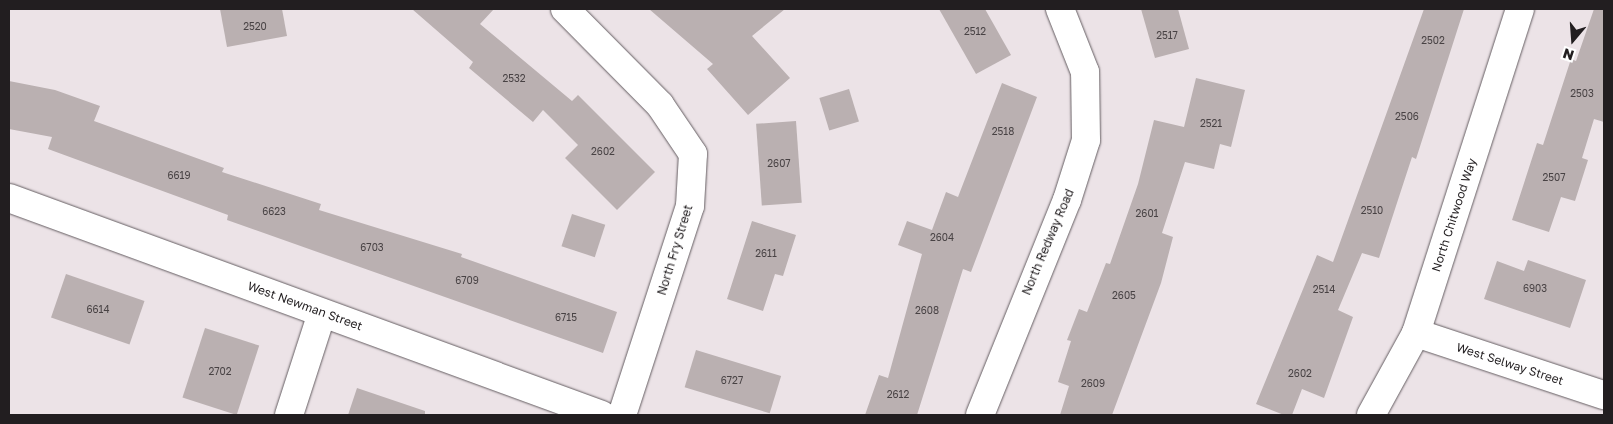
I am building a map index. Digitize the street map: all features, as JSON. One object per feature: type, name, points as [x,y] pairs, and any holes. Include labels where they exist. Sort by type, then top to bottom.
[{"type":"street","name":"North Fry Street","points":[[565,9],[660,105],[693,154],[690,206],[622,415]]},
{"type":"street","name":"North Redway Road","points":[[980,415],[1067,200],[1086,140],[1085,72],[1060,9]]},
{"type":"street","name":"North Chitwood Way","points":[[1371,415],[1416,333],[1520,9]]},
{"type":"street","name":"West Newman Street","points":[[9,198],[602,415]]},
{"type":"street","points":[[289,415],[322,313]]},
{"type":"street","name":"West Selway Street","points":[[1416,333],[1604,396]]},
{"type":"building","points":[[220,9],[282,9],[287,36],[227,47]]},
{"type":"building","points":[[412,9],[494,9],[480,24],[572,101],[578,95],[655,172],[617,210],[565,158],[578,145],[543,110],[533,122],[469,68],[473,62]]},
{"type":"building","points":[[649,9],[785,9],[752,36],[790,78],[748,115],[707,69],[713,64]]},
{"type":"building","points":[[939,9],[985,9],[1011,55],[976,74]]},
{"type":"building","points":[[1141,9],[1178,9],[1189,49],[1155,58]]},
{"type":"building","points":[[1424,9],[1464,9],[1416,159],[1412,157],[1379,258],[1362,253],[1338,310],[1353,317],[1324,398],[1302,389],[1292,415],[1284,415],[1256,404],[1317,255],[1333,262]]},
{"type":"building","points":[[1594,9],[1604,9],[1604,122],[1594,119],[1582,158],[1588,160],[1575,201],[1561,197],[1549,232],[1512,220],[1537,143],[1543,145],[1571,59],[1576,61]]},
{"type":"building","points":[[1196,78],[1245,90],[1231,147],[1220,144],[1214,169],[1185,162],[1162,233],[1173,237],[1161,283],[1112,415],[1060,415],[1069,386],[1058,382],[1071,341],[1067,340],[1079,309],[1087,312],[1106,263],[1110,264],[1138,184],[1154,120],[1184,127]]},
{"type":"building","points":[[9,81],[55,90],[100,106],[94,121],[224,168],[222,172],[321,204],[319,210],[462,254],[461,257],[617,312],[603,353],[227,220],[228,215],[48,149],[52,137],[9,129]]},
{"type":"building","points":[[1002,83],[1037,97],[971,272],[963,269],[917,415],[865,415],[879,375],[888,378],[922,254],[898,245],[907,221],[932,230],[946,192],[958,197]]},
{"type":"building","points":[[849,89],[859,122],[829,131],[819,98]]},
{"type":"building","points":[[796,121],[802,203],[762,206],[756,124]]},
{"type":"building","points":[[572,214],[605,225],[595,257],[561,246]]},
{"type":"building","points":[[752,221],[796,235],[783,276],[775,274],[763,311],[727,299]]},
{"type":"building","points":[[1528,260],[1586,280],[1570,328],[1484,299],[1497,261],[1524,271]]},
{"type":"building","points":[[66,274],[144,301],[130,345],[51,317]]},
{"type":"building","points":[[205,328],[259,346],[237,415],[182,397]]},
{"type":"building","points":[[696,350],[781,376],[770,413],[685,387]]},
{"type":"building","points":[[357,388],[425,411],[425,415],[348,415]]}]
